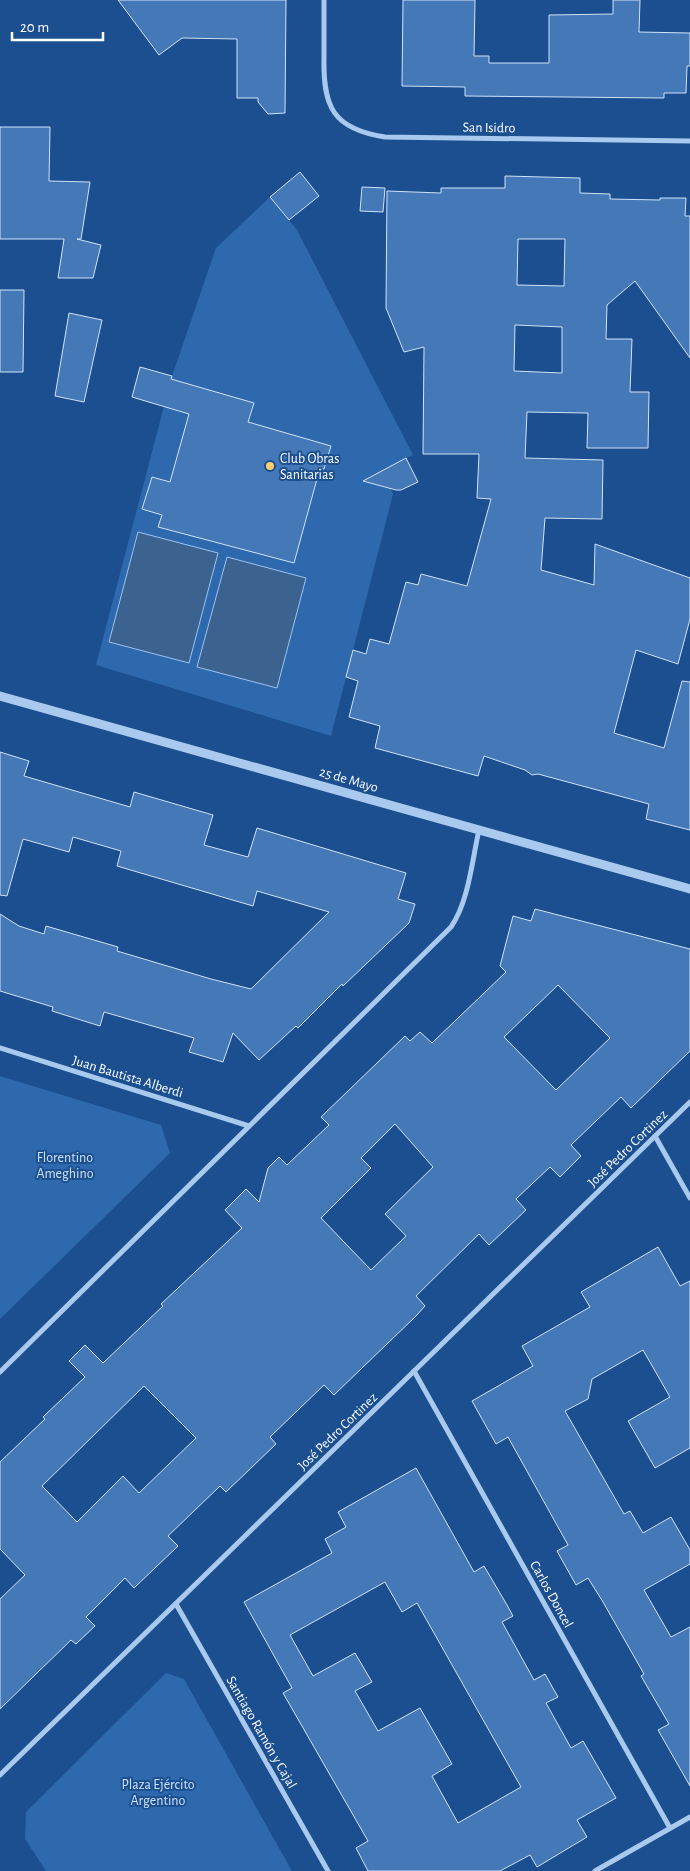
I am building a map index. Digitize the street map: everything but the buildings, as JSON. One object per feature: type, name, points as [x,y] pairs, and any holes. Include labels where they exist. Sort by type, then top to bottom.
[{"type":"street","name":"San Isidro","points":[[324,0],[323,77],[326,99],[333,111],[346,125],[365,134],[385,137],[690,140]]},
{"type":"street","name":"25 de Mayo","points":[[0,696],[690,889]]},
{"type":"street","points":[[0,1372],[451,927],[458,917],[462,904],[479,830]]},
{"type":"street","name":"Juan Bautista Alberdi","points":[[0,1048],[250,1126]]},
{"type":"street","name":"José Pedro Cortinez","points":[[0,1775],[690,1102]]},
{"type":"street","points":[[655,1136],[690,1198]]},
{"type":"street","name":"Carlos Doncel","points":[[414,1372],[670,1828]]},
{"type":"street","name":"Santiago Ramón y Cajal","points":[[176,1604],[328,1871]]},
{"type":"street","points":[[595,1871],[690,1817]]},
{"type":"green space","name":"Club Obras Sanitarias","points":[[270,197],[297,230],[413,455],[393,465],[388,484],[393,494],[331,736],[96,665],[172,376],[216,248]]},
{"type":"green space","name":"Florentino Ameghino","points":[[0,1076],[161,1125],[170,1153],[0,1319]]},
{"type":"green space","name":"Plaza Ejército Argentino","points":[[166,1673],[184,1679],[292,1871],[46,1871],[25,1839],[26,1812]]},
{"type":"shaded area","points":[[138,532],[218,553],[189,663],[109,642]]},
{"type":"shaded area","points":[[227,557],[306,578],[277,688],[197,667]]},
{"type":"place","name":"Club Obras Sanitarias","points":[[270,466]]}]
